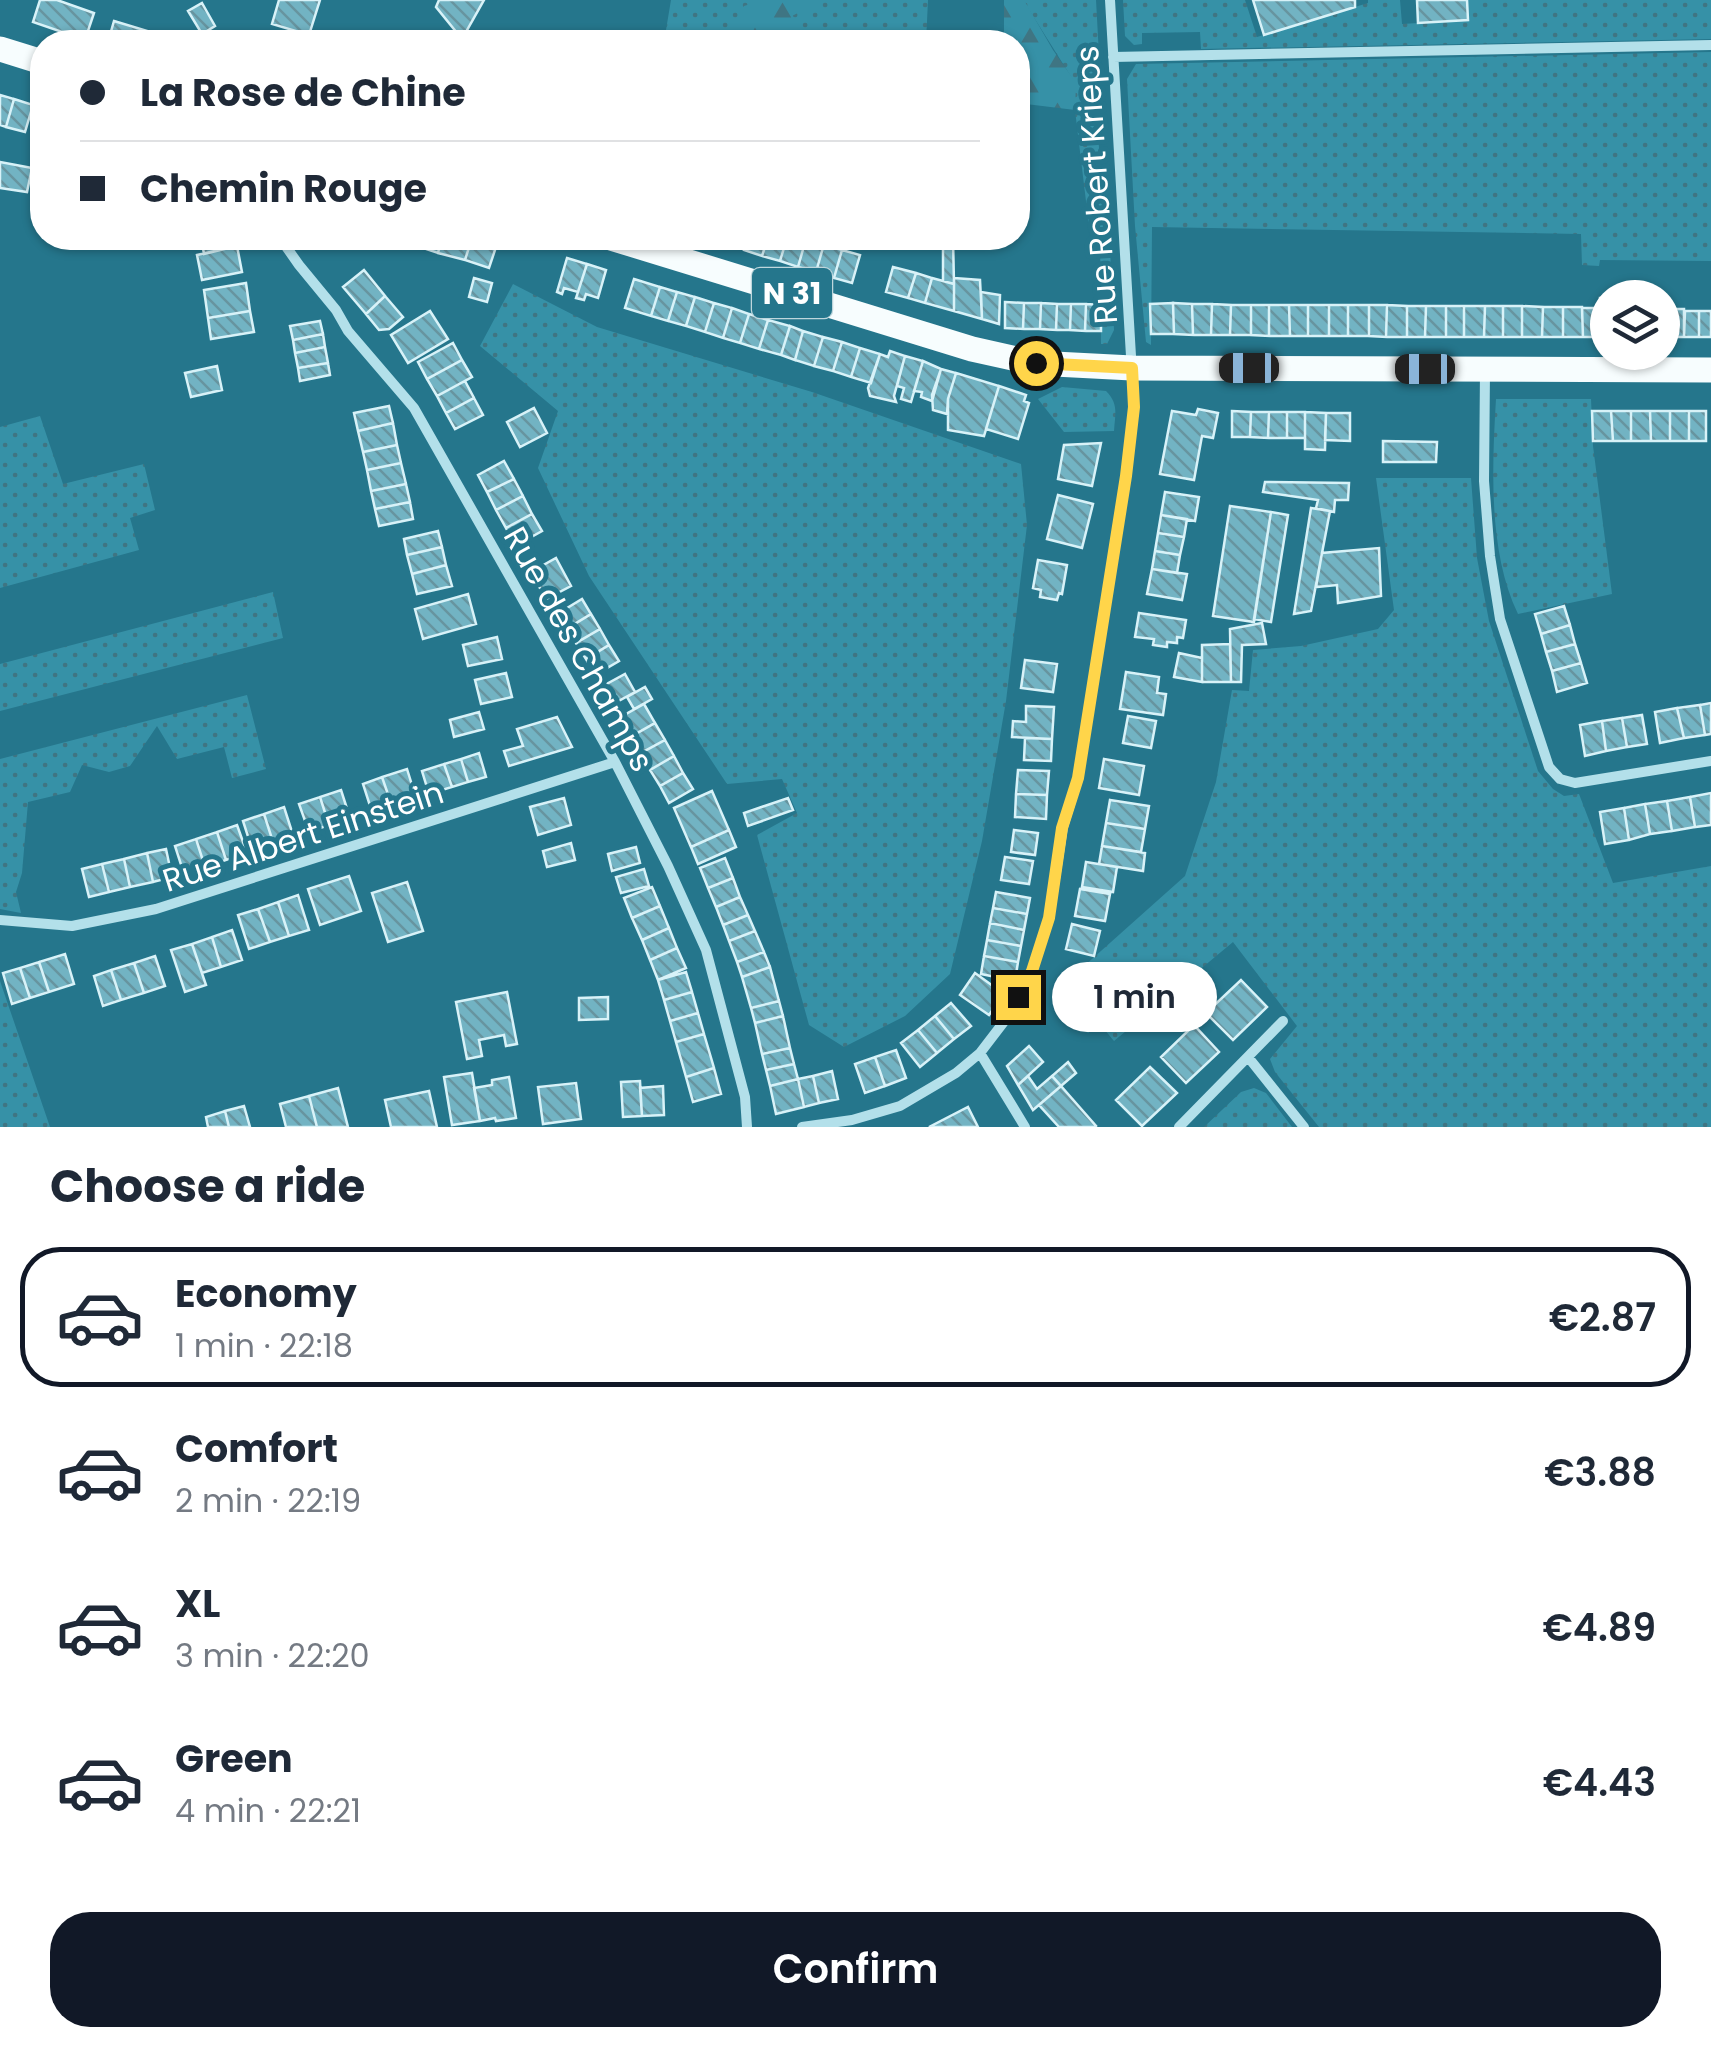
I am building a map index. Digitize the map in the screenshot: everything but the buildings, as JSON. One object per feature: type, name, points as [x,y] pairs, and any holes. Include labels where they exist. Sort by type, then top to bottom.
[{"type":"main road","points":[[0,49],[30,58]]},
{"type":"main road","name":"N 31","points":[[650,250],[972,348],[1036,363],[1132,368],[1711,370]]},
{"type":"street","name":"Rue Robert Krieps","points":[[802,1127],[852,1120],[900,1106],[956,1073],[980,1052],[1003,1023],[1032,971],[1049,918],[1062,828],[1078,778],[1134,407],[1110,0]]},
{"type":"street","points":[[1113,57],[1711,45]]},
{"type":"street","name":"Rue des Champs","points":[[289,250],[348,331],[414,408],[615,762],[706,950],[746,1097],[747,1127]]},
{"type":"street","points":[[1485,370],[1484,481],[1490,556],[1500,618],[1549,767],[1560,779],[1575,783],[1711,762]]},
{"type":"street","name":"Rue Albert Einstein","points":[[0,920],[72,926],[156,909],[615,762]]},
{"type":"street","points":[[1179,1127],[1283,1022]]},
{"type":"street","points":[[980,1052],[1025,1127]]},
{"type":"street","points":[[1248,1057],[1304,1127]]},
{"type":"green space","points":[[671,0],[928,0],[927,30],[666,30]]},
{"type":"green space","points":[[764,0],[817,0],[792,16],[806,30],[735,30],[744,6]]},
{"type":"green space","points":[[1004,0],[1024,0],[1076,83],[1075,110],[1030,104],[1030,30],[1004,30]]},
{"type":"green space","points":[[1023,0],[1096,0],[1100,74],[1095,78],[1114,330],[1107,344],[1101,344],[1100,228],[1089,226],[1075,83]]},
{"type":"green space","points":[[1123,0],[1245,0],[1257,37],[1368,0],[1400,0],[1402,24],[1468,20],[1467,0],[1711,0],[1711,39],[1201,49],[1200,32],[1142,33],[1142,44],[1134,45],[1125,36]]},
{"type":"green space","points":[[1711,52],[1711,261],[1600,260],[1599,266],[1582,265],[1581,234],[1152,227],[1151,345],[1146,342],[1127,79],[1136,64]]},
{"type":"green space","points":[[513,284],[597,327],[812,392],[1021,464],[1027,525],[1006,701],[982,841],[950,974],[905,1016],[844,1047],[809,1025],[757,835],[797,813],[782,779],[727,784],[589,576],[538,468],[558,411],[480,346]]},
{"type":"green space","points":[[1062,387],[1106,391],[1115,405],[1114,431],[1064,432],[1038,399]]},
{"type":"green space","points":[[1496,399],[1591,399],[1593,446],[1612,594],[1518,614],[1501,564],[1494,509]]},
{"type":"green space","points":[[40,416],[63,484],[144,464],[155,510],[130,518],[139,550],[0,588],[0,427]]},
{"type":"green space","points":[[1376,478],[1471,478],[1477,558],[1489,621],[1538,771],[1564,796],[1579,794],[1613,883],[1711,866],[1711,1127],[1319,1127],[1275,1072],[1270,1059],[1297,1026],[1233,942],[1114,1041],[1099,1023],[1088,1033],[1055,992],[1185,876],[1216,782],[1232,690],[1249,691],[1253,650],[1301,646],[1378,629],[1394,610]]},
{"type":"green space","points":[[273,592],[283,638],[0,711],[0,664]]},
{"type":"green space","points":[[247,695],[266,769],[232,778],[224,747],[177,759],[157,726],[130,766],[109,772],[82,765],[70,792],[28,802],[22,873],[16,892],[21,913],[0,909],[0,759]]},
{"type":"green space","points":[[0,981],[50,1127],[0,1127]]},
{"type":"green space","points":[[1254,1088],[1266,1093],[1292,1127],[1204,1127],[1241,1092]]},
{"type":"route","points":[[1018,997],[1032,971],[1049,918],[1062,828],[1078,778],[1134,407],[1132,368],[1036,363]]}]
